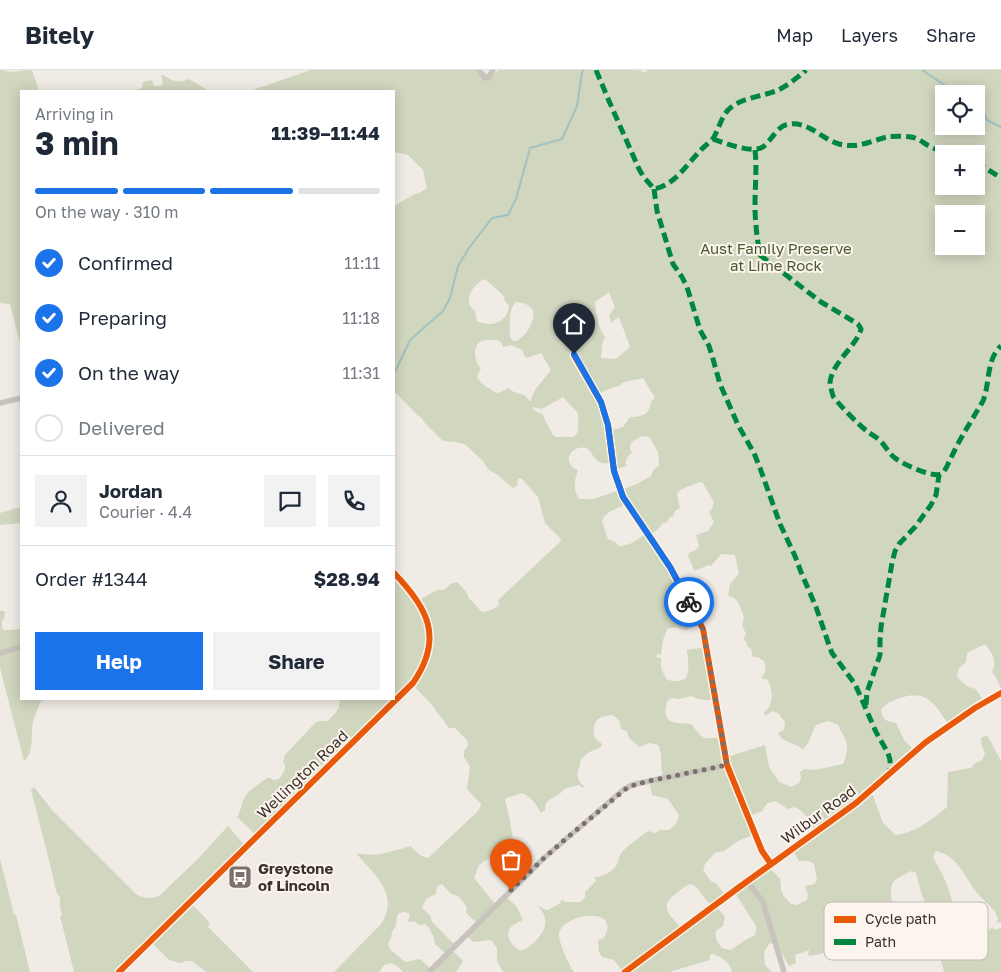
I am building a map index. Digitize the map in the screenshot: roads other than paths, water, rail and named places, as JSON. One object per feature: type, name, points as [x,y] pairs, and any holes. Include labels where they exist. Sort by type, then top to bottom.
[{"type":"street","points":[[479,70],[485,78],[488,78],[493,70]]},
{"type":"street","points":[[574,354],[601,402],[608,425],[614,471],[623,497],[670,567],[703,629],[727,765],[762,851],[771,864]]},
{"type":"street","points":[[0,403],[20,398]]},
{"type":"street","name":"Wellington Road","points":[[120,972],[418,676],[425,664],[428,653],[430,630],[423,609],[405,584],[395,574]]},
{"type":"street","points":[[0,653],[20,647]]},
{"type":"street","name":"Wilbur Road","points":[[627,971],[856,802],[926,742],[975,708],[1001,693]]},
{"type":"street","points":[[429,972],[544,858],[622,790],[632,785],[727,765]]},
{"type":"street","points":[[747,881],[763,902],[784,972]]},
{"type":"waterway","points":[[395,372],[410,340],[443,311],[450,298],[458,266],[469,248],[492,218],[508,215],[516,199],[530,148],[562,139],[577,106],[583,70]]},
{"type":"waterway","points":[[922,70],[944,85]]},
{"type":"waterway","points":[[985,115],[987,120],[1001,127]]},
{"type":"place","name":"Greystone of Lincoln","points":[[240,877]]},
{"type":"park label","name":"Aust Family Preserve at Lime Rock","points":[[776,256]]}]
